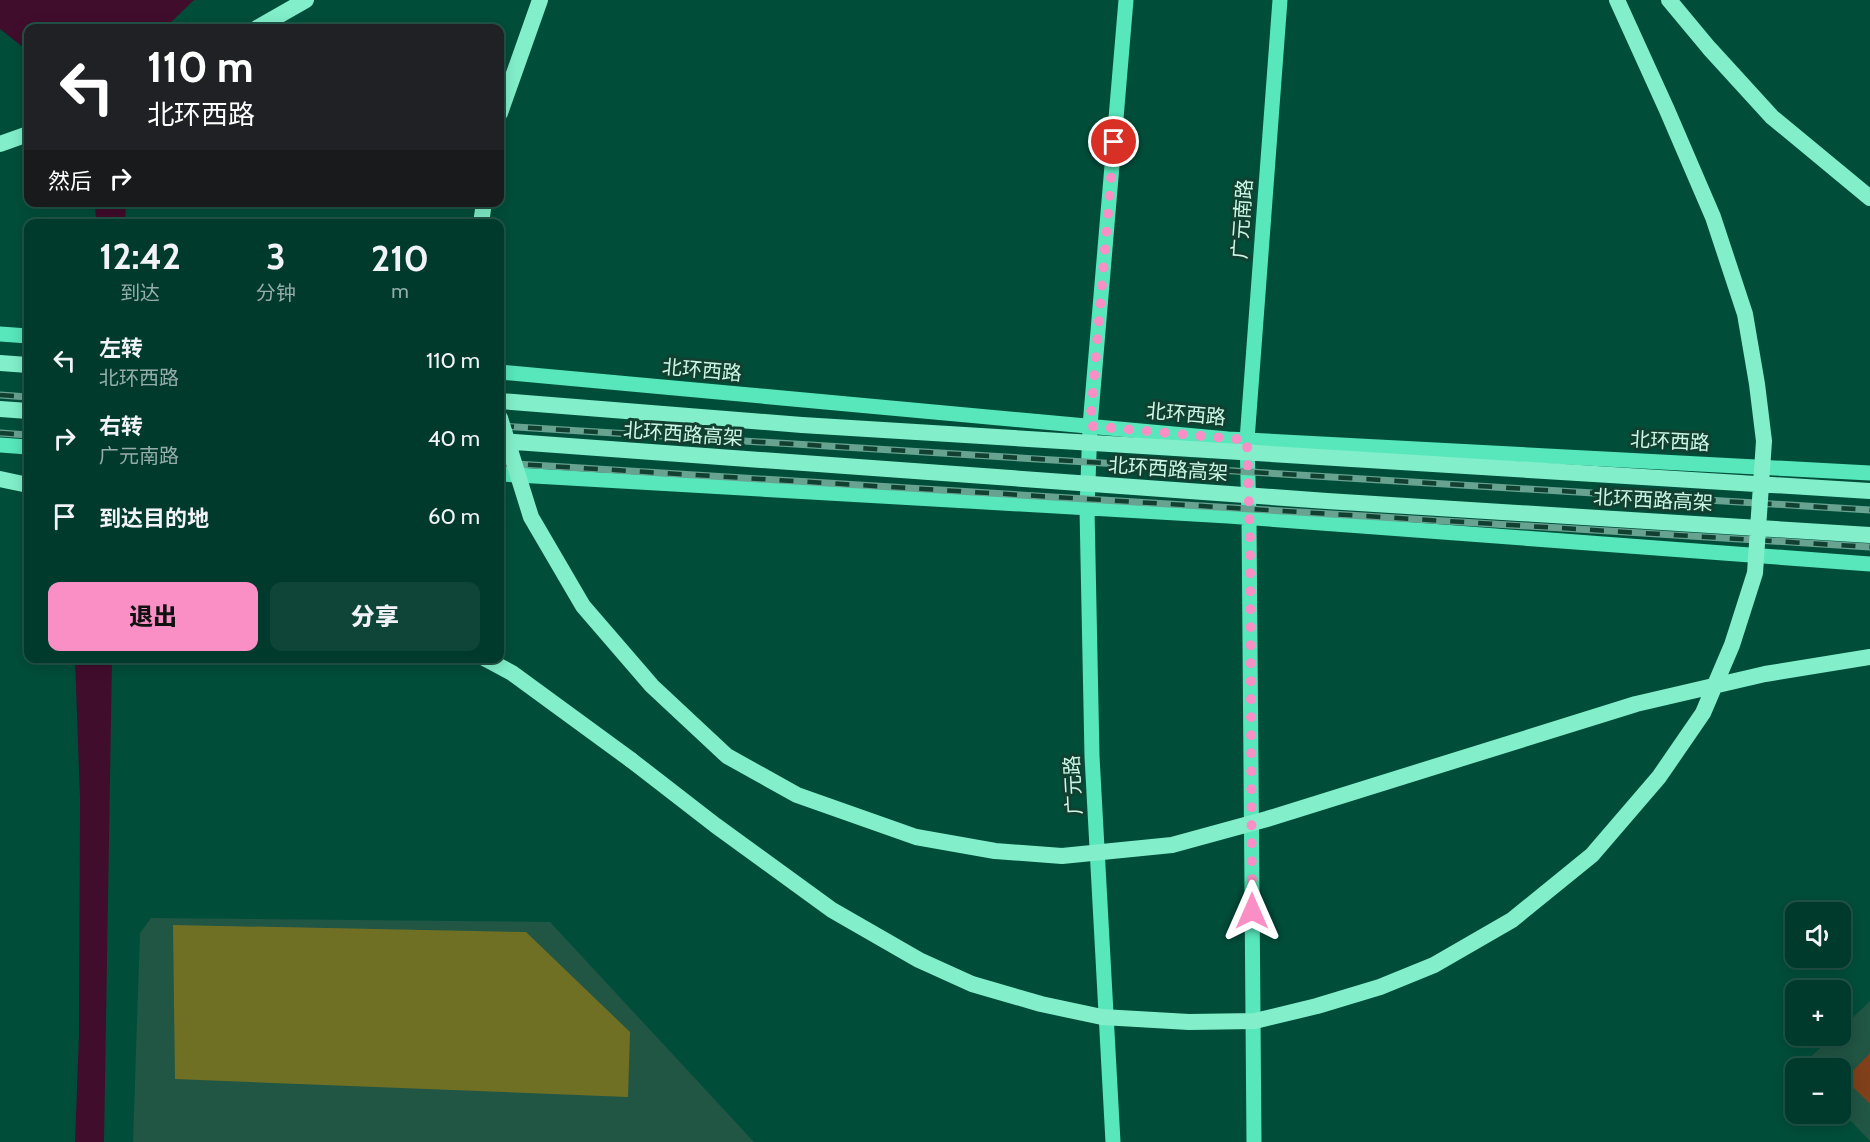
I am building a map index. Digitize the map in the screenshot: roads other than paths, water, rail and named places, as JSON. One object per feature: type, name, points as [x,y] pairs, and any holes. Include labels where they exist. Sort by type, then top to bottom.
[{"type":"highway","points":[[264,24],[306,0]]},
{"type":"highway","points":[[504,102],[540,0]]},
{"type":"highway","points":[[492,663],[521,680],[631,760],[715,825],[832,910],[919,960],[972,984],[1041,1004],[1102,1017],[1190,1022],[1255,1021],[1380,987],[1434,965],[1512,920],[1592,855],[1659,777],[1702,713],[1732,645],[1755,573],[1764,441],[1745,314],[1713,217],[1617,0]]},
{"type":"highway","points":[[1668,0],[1772,117],[1870,198]]},
{"type":"highway","points":[[0,144],[24,135]]},
{"type":"highway","points":[[0,363],[24,365]]},
{"type":"highway","name":"北环西路高架","points":[[504,401],[802,425],[1870,491]]},
{"type":"highway","points":[[0,409],[24,411]]},
{"type":"highway","points":[[504,431],[531,517],[583,606],[652,686],[727,756],[797,795],[916,837],[984,849],[1062,856],[1172,845],[1267,819],[1636,704],[1765,674],[1870,657]]},
{"type":"highway","name":"北环西路高架","points":[[504,441],[1315,501],[1870,535]]},
{"type":"highway","points":[[0,479],[24,484]]},
{"type":"main road","points":[[1090,426],[1126,0]]},
{"type":"main road","name":"广元南路","points":[[1247,440],[1280,0]]},
{"type":"main road","points":[[5,334],[24,336]]},
{"type":"main road","name":"北环西路","points":[[504,372],[1247,440],[1870,473]]},
{"type":"main road","name":"广元路","points":[[1090,426],[1087,509],[1092,756],[1113,1142]]},
{"type":"main road","points":[[1247,440],[1254,1142]]},
{"type":"main road","points":[[0,445],[23,447]]},
{"type":"main road","points":[[504,474],[1249,518],[1870,564]]},
{"type":"railway","points":[[0,395],[24,397]]},
{"type":"railway","points":[[504,426],[1870,510]]},
{"type":"railway","points":[[0,433],[24,435]]},
{"type":"railway","points":[[504,463],[1870,547]]}]
